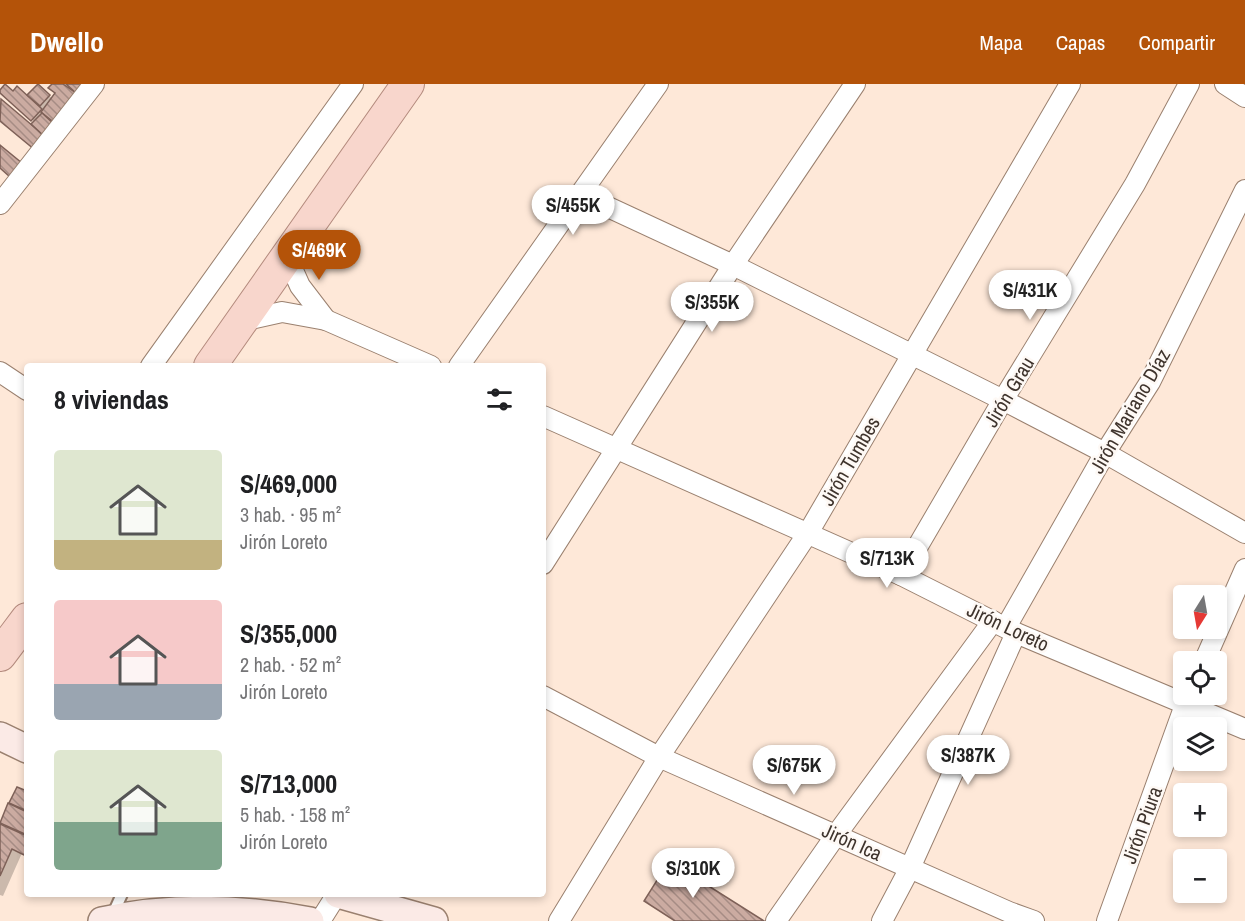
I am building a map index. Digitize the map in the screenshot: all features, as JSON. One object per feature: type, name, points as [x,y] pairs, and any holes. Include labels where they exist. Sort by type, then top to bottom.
[{"type":"main road","points":[[212,363],[408,84]]},
{"type":"main road","points":[[0,655],[24,623]]},
{"type":"main road","points":[[0,736],[24,748]]},
{"type":"main road","points":[[349,897],[434,921]]},
{"type":"main road","points":[[106,920],[191,911],[208,907],[310,921]]},
{"type":"street","points":[[0,204],[94,84]]},
{"type":"street","points":[[153,363],[353,84]]},
{"type":"street","points":[[461,363],[658,84]]},
{"type":"street","points":[[546,559],[733,265],[855,84]]},
{"type":"street","name":"Jirón Tumbes","points":[[559,921],[659,757],[808,533],[1070,84]]},
{"type":"street","name":"Jirón Grau","points":[[901,576],[1003,400],[1135,184],[1190,84]]},
{"type":"street","points":[[1225,84],[1245,97]]},
{"type":"street","name":"Jirón Mariano Díaz","points":[[882,921],[910,868],[1005,627],[1105,453],[1150,382],[1245,190]]},
{"type":"street","points":[[580,194],[733,265],[1003,400],[1105,453],[1245,532]]},
{"type":"street","points":[[287,257],[300,286],[326,320]]},
{"type":"street","points":[[241,321],[282,312],[326,320],[424,363]]},
{"type":"street","points":[[0,372],[24,388]]},
{"type":"street","name":"Jirón Loreto","points":[[546,417],[808,533],[1005,627],[1173,693]]},
{"type":"street","points":[[1209,651],[1245,569]]},
{"type":"street","points":[[776,921],[836,835],[1005,627]]},
{"type":"street","name":"Jirón Ica","points":[[546,698],[659,757],[1034,921]]},
{"type":"street","name":"Jirón Piura","points":[[1107,921],[1185,705]]},
{"type":"street","name":"Jirón Loreto","points":[[1199,705],[1245,729]]},
{"type":"street","points":[[320,921],[336,897]]},
{"type":"lane","points":[[106,920],[120,897]]},
{"type":"building","points":[[5,84],[13,91],[17,86],[42,109],[31,121],[0,93]]},
{"type":"building","points":[[38,84],[50,95],[40,106],[27,95]]},
{"type":"building","points":[[52,84],[63,84],[76,93],[56,124],[41,112],[55,93],[48,88]]},
{"type":"building","points":[[66,84],[84,84],[76,93]]},
{"type":"building","points":[[1,99],[46,137],[35,150],[0,121]]},
{"type":"building","points":[[42,113],[55,125],[44,136],[31,124]]},
{"type":"building","points":[[0,145],[22,163],[10,177],[0,168]]},
{"type":"building","points":[[17,787],[24,790],[24,810],[9,803]]},
{"type":"building","points":[[8,803],[24,811],[24,834],[0,823]]},
{"type":"building","points":[[0,824],[24,835],[24,855],[12,849],[0,876]]},
{"type":"building","points":[[669,861],[764,921],[675,921],[644,901]]}]
